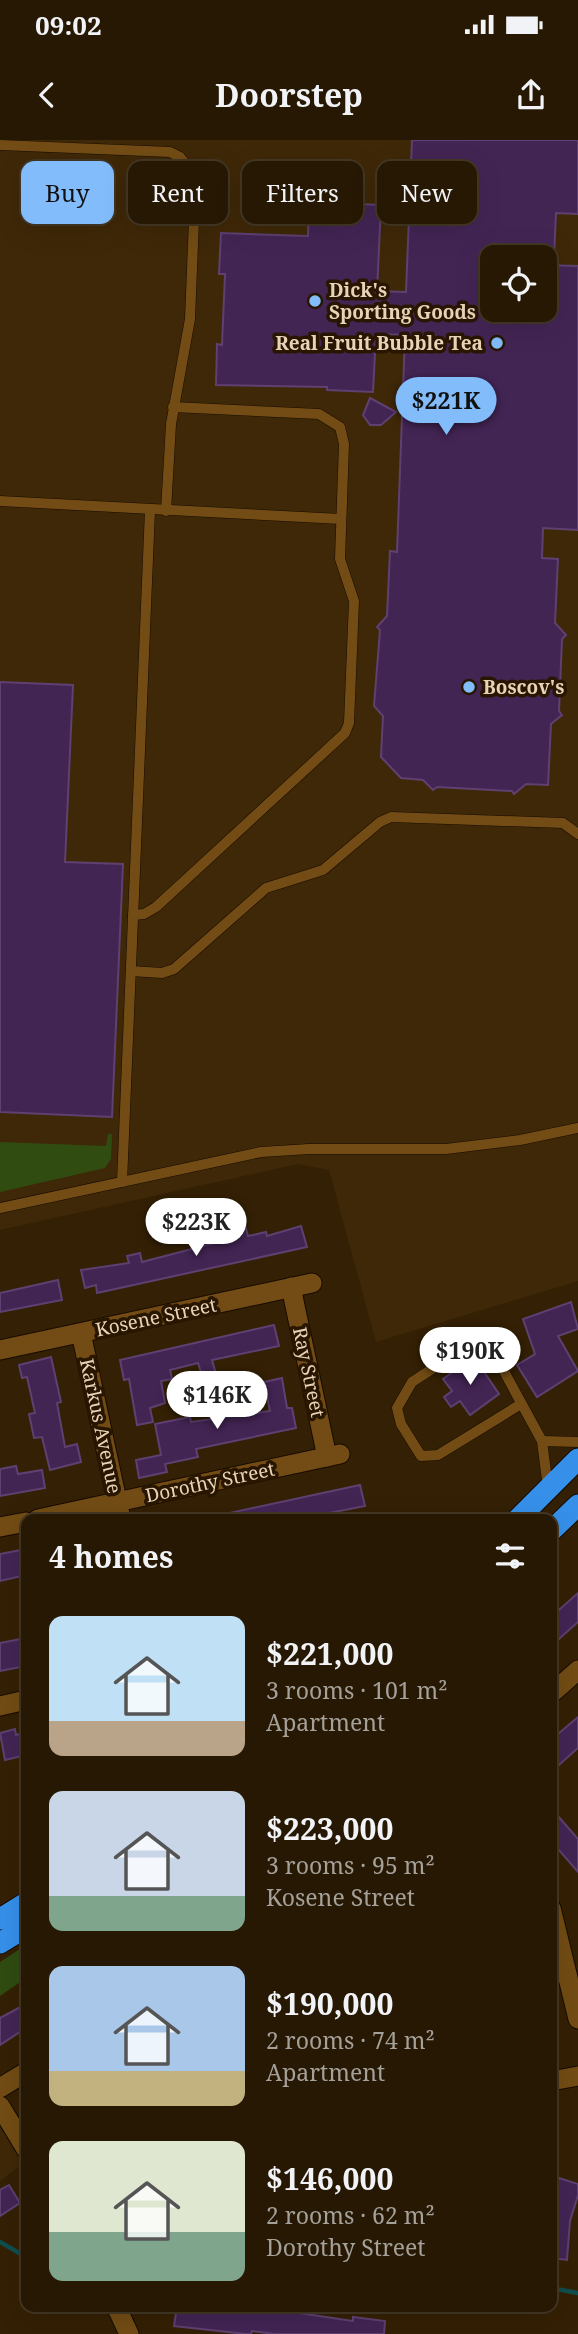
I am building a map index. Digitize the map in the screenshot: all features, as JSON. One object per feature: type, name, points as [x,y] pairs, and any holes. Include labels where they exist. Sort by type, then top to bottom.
[{"type":"highway","points":[[522,1514],[578,1459]]},
{"type":"highway","points":[[557,1525],[578,1505]]},
{"type":"highway","points":[[0,1919],[21,1906]]},
{"type":"highway","points":[[0,1943],[21,1930]]},
{"type":"street","name":"Kosene Street","points":[[0,1350],[312,1283]]},
{"type":"street","name":"Ray Street","points":[[290,1287],[333,1455]]},
{"type":"street","name":"Karkus Avenue","points":[[81,1333],[119,1510]]},
{"type":"street","name":"Dorothy Street","points":[[83,1514],[119,1510],[333,1455]]},
{"type":"street","points":[[0,1527],[21,1523]]},
{"type":"street","points":[[557,1690],[576,1676]]},
{"type":"street","points":[[0,1706],[21,1701]]},
{"type":"street","points":[[557,1933],[578,2019]]},
{"type":"street","points":[[0,2088],[21,2075]]},
{"type":"street","points":[[557,2080],[578,2076]]},
{"type":"street","points":[[0,2106],[21,2141]]},
{"type":"street","points":[[119,2312],[129,2334]]},
{"type":"lane","points":[[0,145],[164,152],[175,154],[187,164],[195,189],[190,319],[173,407],[166,511]]},
{"type":"lane","points":[[133,915],[144,914],[156,908],[347,730],[354,601],[340,559],[343,432],[336,422],[319,414],[173,407]]},
{"type":"lane","points":[[0,501],[341,519]]},
{"type":"lane","points":[[122,1182],[150,510]]},
{"type":"lane","points":[[131,971],[162,972],[174,969],[266,888],[323,870],[378,824],[391,817],[563,823],[578,834]]},
{"type":"lane","points":[[0,1208],[272,1151],[446,1149],[520,1140],[578,1128]]},
{"type":"lane","points":[[521,1404],[438,1455],[426,1458],[421,1456],[401,1424],[397,1408],[412,1382],[466,1347],[479,1344],[488,1347],[495,1355],[542,1441],[548,1490]]},
{"type":"lane","points":[[542,1441],[578,1441]]},
{"type":"shaded area","points":[[0,140],[578,140],[578,1281],[376,1342],[329,1170],[298,1164],[0,1230]]},
{"type":"shaded area","points":[[0,2127],[21,2160],[21,2165],[0,2181]]},
{"type":"green space","points":[[108,1134],[112,1134],[111,1159],[105,1168],[0,1192],[0,1142],[106,1146]]},
{"type":"green space","points":[[21,1948],[21,1981],[0,1996],[0,1962]]},
{"type":"building","points":[[412,140],[578,140],[578,214],[556,213],[555,245],[480,245],[480,322],[557,322],[557,265],[578,266],[578,530],[543,528],[542,558],[558,559],[555,623],[566,635],[562,639],[559,711],[562,715],[551,724],[548,785],[526,784],[514,794],[512,791],[437,787],[433,790],[423,780],[401,778],[381,757],[383,716],[374,706],[380,630],[377,627],[387,616],[390,551],[397,552],[405,335],[376,334],[373,392],[327,390],[327,387],[216,385],[217,344],[222,345],[225,274],[219,274],[221,233],[308,236],[308,224],[363,224],[363,204],[377,205],[377,224],[380,224],[377,291],[406,292],[409,224],[477,224],[477,161],[411,161]]},
{"type":"building","points":[[370,398],[396,412],[381,425],[370,425],[363,415]]},
{"type":"building","points":[[0,682],[73,685],[65,862],[123,864],[112,1117],[0,1112]]},
{"type":"building","points":[[241,1210],[248,1236],[266,1232],[267,1236],[301,1226],[307,1247],[97,1293],[96,1285],[85,1288],[81,1270],[129,1263],[127,1256],[140,1253],[142,1262],[234,1238],[228,1213]]},
{"type":"building","points":[[58,1280],[62,1300],[0,1312],[0,1293]]},
{"type":"building","points":[[571,1302],[578,1329],[558,1336],[578,1371],[537,1397],[517,1365],[535,1354],[523,1319]]},
{"type":"building","points":[[274,1325],[279,1346],[212,1360],[220,1388],[207,1391],[198,1363],[170,1370],[172,1379],[161,1381],[165,1403],[150,1408],[153,1422],[137,1425],[129,1379],[124,1380],[120,1360]]},
{"type":"building","points":[[51,1357],[61,1402],[57,1403],[65,1447],[77,1444],[81,1462],[50,1470],[42,1437],[34,1438],[29,1414],[35,1413],[27,1377],[22,1378],[19,1365]]},
{"type":"building","points":[[474,1357],[499,1394],[470,1415],[460,1401],[451,1407],[444,1397],[452,1391],[443,1379]]},
{"type":"building","points":[[282,1378],[287,1408],[292,1408],[296,1428],[196,1449],[198,1457],[165,1464],[167,1472],[139,1478],[136,1460],[161,1455],[155,1424],[190,1417],[191,1422],[270,1411],[264,1382]]},
{"type":"building","points":[[16,1466],[18,1474],[42,1470],[45,1488],[0,1496],[0,1469]]},
{"type":"building","points":[[360,1485],[365,1506],[324,1514],[225,1514]]},
{"type":"building","points":[[21,1550],[21,1576],[0,1581],[0,1554]]},
{"type":"building","points":[[578,1593],[578,1622],[557,1641],[557,1612]]},
{"type":"building","points":[[21,1639],[21,1667],[0,1671],[0,1643]]},
{"type":"building","points":[[578,1717],[578,1748],[557,1767],[557,1735]]},
{"type":"building","points":[[15,1729],[16,1735],[21,1734],[21,1756],[5,1760],[0,1733]]},
{"type":"building","points":[[557,1817],[578,1839],[578,1872],[557,1848]]},
{"type":"building","points":[[21,2007],[21,2031],[0,2045],[0,2018]]},
{"type":"building","points":[[559,2178],[578,2184],[578,2195],[570,2221],[567,2260],[557,2259]]},
{"type":"building","points":[[9,2185],[20,2203],[0,2216],[0,2190]]},
{"type":"building","points":[[176,2312],[293,2312],[353,2321],[353,2317],[385,2321],[384,2334],[274,2334],[252,2331],[251,2334],[246,2334],[174,2326]]},
{"type":"waterway","points":[[0,2242],[21,2254]]},
{"type":"waterway","points":[[557,2289],[578,2293]]},
{"type":"place","name":"Dick's Sporting Goods","points":[[315,301]]},
{"type":"place","name":"Real Fruit Bubble Tea","points":[[497,343]]},
{"type":"place","name":"Boscov's","points":[[469,687]]}]
